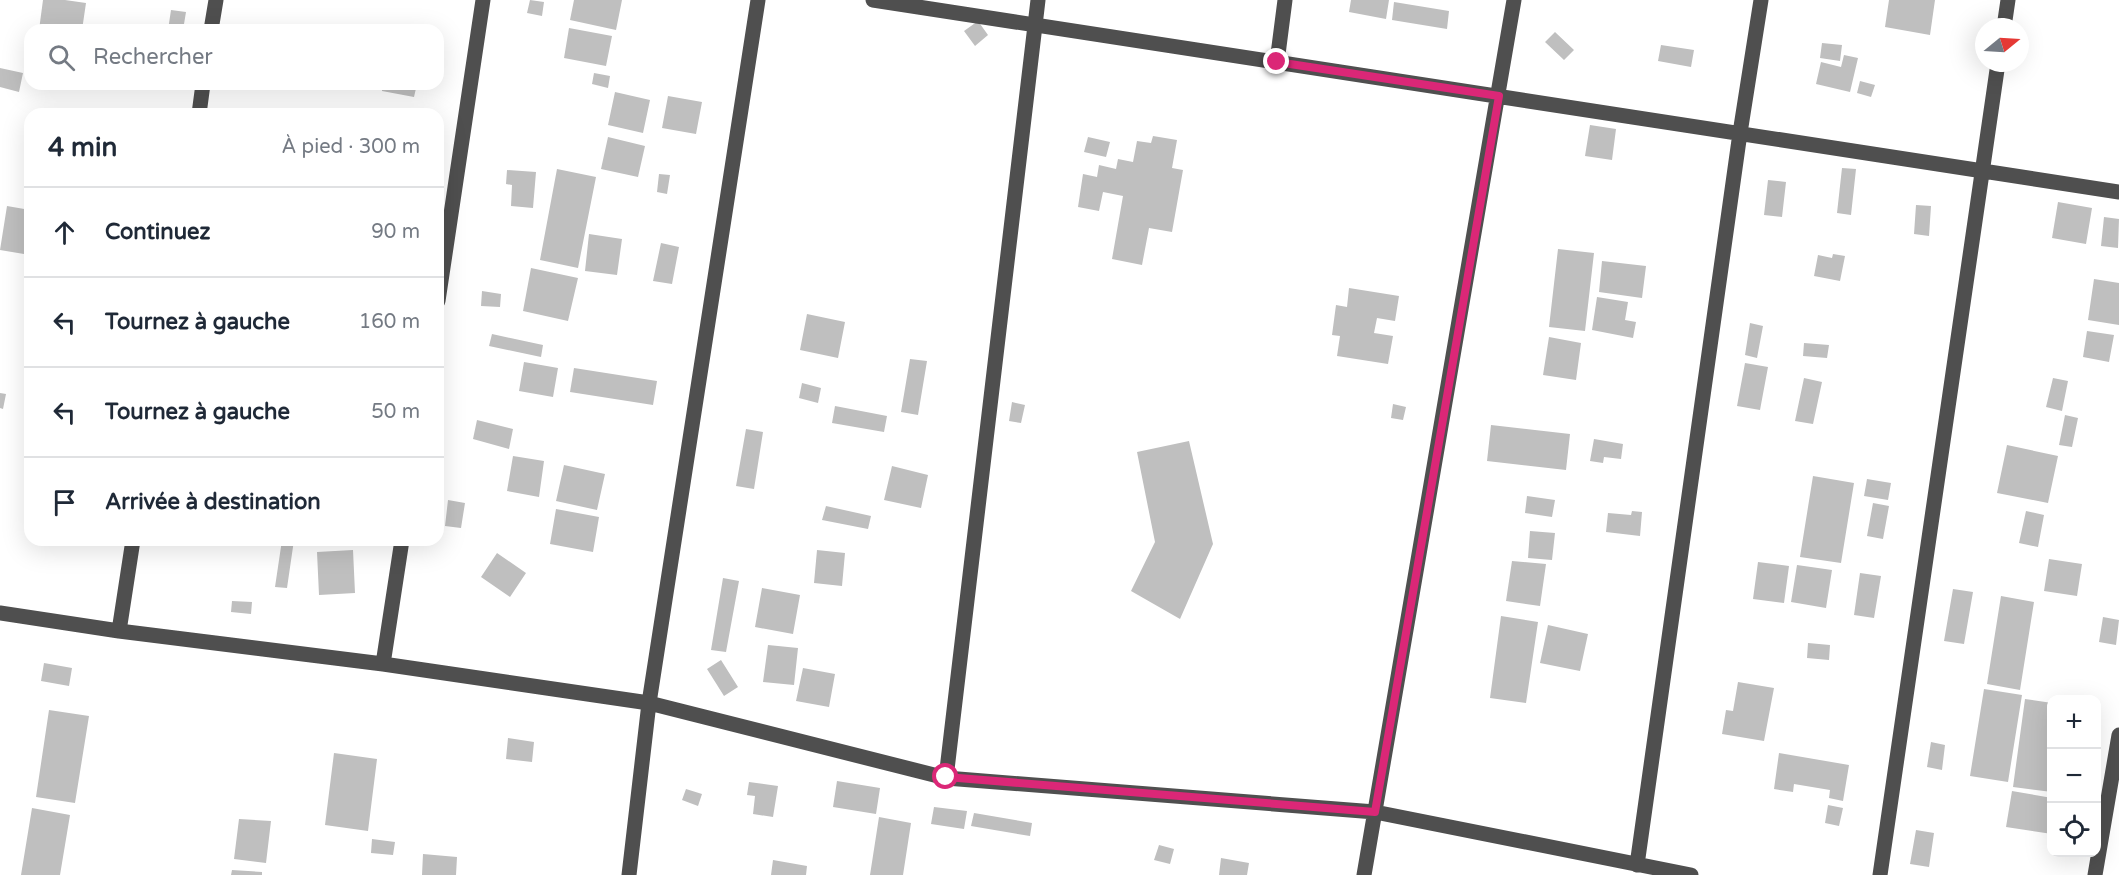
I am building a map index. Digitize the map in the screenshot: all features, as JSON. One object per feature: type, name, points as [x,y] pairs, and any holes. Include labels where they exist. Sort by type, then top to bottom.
[{"type":"street","points":[[213,24],[216,0]]},
{"type":"street","points":[[444,261],[483,0]]},
{"type":"street","points":[[629,875],[649,703],[759,0]]},
{"type":"street","points":[[873,0],[2119,192]]},
{"type":"street","points":[[946,777],[1038,0]]},
{"type":"street","points":[[1277,62],[1286,0]]},
{"type":"street","points":[[1365,875],[1514,0]]},
{"type":"street","points":[[1637,865],[1740,133],[1761,0]]},
{"type":"street","points":[[2005,18],[2008,0]]},
{"type":"street","points":[[1880,875],[1997,72]]},
{"type":"street","points":[[200,108],[202,90]]},
{"type":"street","points":[[119,631],[132,546]]},
{"type":"street","points":[[383,664],[401,546]]},
{"type":"street","points":[[0,613],[119,631],[383,664],[649,703],[946,777],[1375,812],[1690,875]]},
{"type":"street","points":[[2095,875],[2119,735]]},
{"type":"building","points":[[43,0],[86,3],[83,24],[40,24]]},
{"type":"building","points":[[530,0],[544,2],[542,16],[527,13]]},
{"type":"building","points":[[574,0],[622,0],[616,30],[570,20]]},
{"type":"building","points":[[1351,0],[1389,0],[1386,19],[1349,12]]},
{"type":"building","points":[[1889,0],[1935,0],[1930,35],[1885,27]]},
{"type":"building","points":[[1394,2],[1449,11],[1447,29],[1392,20]]},
{"type":"building","points":[[171,10],[186,12],[184,24],[169,24]]},
{"type":"building","points":[[978,21],[988,35],[975,46],[964,31]]},
{"type":"building","points":[[569,28],[612,36],[606,66],[564,58]]},
{"type":"building","points":[[1555,32],[1574,50],[1564,60],[1545,42]]},
{"type":"building","points":[[1822,43],[1842,45],[1840,61],[1820,58]]},
{"type":"building","points":[[1661,45],[1694,50],[1691,67],[1658,61]]},
{"type":"building","points":[[1844,55],[1858,58],[1850,92],[1816,84],[1821,62],[1841,67]]},
{"type":"building","points":[[0,68],[23,73],[19,92],[0,87]]},
{"type":"building","points":[[594,73],[610,76],[608,88],[592,84]]},
{"type":"building","points":[[1860,81],[1875,85],[1871,97],[1857,93]]},
{"type":"building","points":[[382,90],[416,90],[414,97]]},
{"type":"building","points":[[615,92],[650,100],[643,133],[608,125]]},
{"type":"building","points":[[668,96],[702,102],[696,134],[662,128]]},
{"type":"building","points":[[1590,125],[1616,129],[1612,160],[1585,156]]},
{"type":"building","points":[[1153,136],[1177,140],[1172,168],[1183,170],[1172,232],[1149,228],[1142,265],[1112,259],[1123,196],[1103,192],[1099,211],[1078,207],[1083,174],[1097,177],[1099,165],[1116,169],[1118,159],[1133,162],[1137,141],[1151,143]]},
{"type":"building","points":[[608,137],[645,146],[638,177],[601,169]]},
{"type":"building","points":[[1088,137],[1110,142],[1106,157],[1084,152]]},
{"type":"building","points":[[1842,168],[1856,169],[1851,215],[1837,213]]},
{"type":"building","points":[[557,169],[596,177],[578,268],[540,260]]},
{"type":"building","points":[[507,170],[536,172],[533,208],[511,206],[512,185],[506,184]]},
{"type":"building","points":[[659,174],[670,175],[667,194],[657,192]]},
{"type":"building","points":[[1768,180],[1786,182],[1782,217],[1764,215]]},
{"type":"building","points":[[2058,202],[2092,208],[2086,244],[2052,238]]},
{"type":"building","points":[[1916,205],[1931,206],[1929,236],[1914,234]]},
{"type":"building","points":[[7,206],[24,209],[24,254],[0,250]]},
{"type":"building","points":[[2104,217],[2119,219],[2118,248],[2101,246]]},
{"type":"building","points":[[589,234],[622,239],[617,275],[585,271]]},
{"type":"building","points":[[661,243],[679,247],[672,284],[653,281]]},
{"type":"building","points":[[1558,249],[1594,253],[1585,331],[1549,327]]},
{"type":"building","points":[[1833,254],[1845,256],[1840,281],[1814,276],[1818,255],[1832,258]]},
{"type":"building","points":[[1602,261],[1646,266],[1642,298],[1599,292]]},
{"type":"building","points":[[531,268],[578,278],[568,321],[523,311]]},
{"type":"building","points":[[2094,279],[2119,283],[2119,325],[2088,320]]},
{"type":"building","points":[[1349,288],[1399,296],[1395,321],[1377,318],[1374,333],[1393,336],[1388,364],[1337,356],[1340,336],[1332,335],[1336,305],[1347,307]]},
{"type":"building","points":[[482,291],[501,294],[500,307],[481,306]]},
{"type":"building","points":[[1597,297],[1628,302],[1625,320],[1636,322],[1633,338],[1592,330]]},
{"type":"building","points":[[807,314],[845,322],[838,358],[800,350]]},
{"type":"building","points":[[1750,323],[1763,326],[1757,358],[1745,355]]},
{"type":"building","points":[[2087,331],[2114,335],[2109,362],[2083,357]]},
{"type":"building","points":[[492,334],[543,345],[541,357],[489,346]]},
{"type":"building","points":[[1549,337],[1581,343],[1576,380],[1543,375]]},
{"type":"building","points":[[1804,343],[1829,345],[1827,358],[1803,356]]},
{"type":"building","points":[[910,359],[927,361],[918,415],[901,412]]},
{"type":"building","points":[[524,362],[558,368],[553,397],[519,391]]},
{"type":"building","points":[[1745,363],[1768,367],[1760,410],[1737,406]]},
{"type":"building","points":[[574,368],[657,381],[653,405],[570,392]]},
{"type":"building","points":[[1804,378],[1822,382],[1813,424],[1795,421]]},
{"type":"building","points":[[2053,378],[2068,381],[2062,411],[2046,407]]},
{"type":"building","points":[[802,383],[821,388],[818,403],[799,398]]},
{"type":"building","points":[[0,393],[6,394],[3,409],[0,408]]},
{"type":"building","points":[[1012,402],[1025,405],[1021,423],[1009,421]]},
{"type":"building","points":[[1393,404],[1406,407],[1403,420],[1391,418]]},
{"type":"building","points":[[835,406],[887,416],[884,432],[832,423]]},
{"type":"building","points":[[2065,415],[2078,418],[2072,447],[2059,445]]},
{"type":"building","points":[[477,420],[513,429],[509,449],[473,439]]},
{"type":"building","points":[[1491,425],[1570,434],[1566,470],[1487,461]]},
{"type":"building","points":[[746,429],[763,432],[754,489],[736,486]]},
{"type":"building","points":[[1594,439],[1623,444],[1621,459],[1604,457],[1603,463],[1590,461]]},
{"type":"building","points":[[1189,441],[1213,544],[1180,619],[1131,591],[1155,542],[1137,452]]},
{"type":"building","points":[[2007,445],[2058,456],[2048,503],[1997,493]]},
{"type":"building","points":[[513,456],[544,461],[539,497],[507,491]]},
{"type":"building","points":[[564,465],[605,474],[597,510],[556,501]]},
{"type":"building","points":[[892,466],[928,475],[921,508],[884,500]]},
{"type":"building","points":[[1813,476],[1854,483],[1841,563],[1800,557]]},
{"type":"building","points":[[1867,479],[1891,483],[1888,500],[1864,496]]},
{"type":"building","points":[[1527,496],[1555,500],[1552,517],[1525,513]]},
{"type":"building","points":[[448,500],[465,503],[461,528],[445,526]]},
{"type":"building","points":[[1873,503],[1889,506],[1883,539],[1867,536]]},
{"type":"building","points":[[826,506],[871,516],[868,529],[822,520]]},
{"type":"building","points":[[556,509],[599,517],[593,552],[550,544]]},
{"type":"building","points":[[1632,511],[1642,512],[1640,536],[1606,532],[1608,513],[1631,515]]},
{"type":"building","points":[[2026,511],[2044,515],[2038,547],[2019,543]]},
{"type":"building","points":[[1530,531],[1555,533],[1552,560],[1528,558]]},
{"type":"building","points":[[281,546],[293,546],[287,588],[275,587]]},
{"type":"building","points":[[353,550],[355,593],[319,595],[317,552]]},
{"type":"building","points":[[817,550],[845,553],[842,586],[814,583]]},
{"type":"building","points":[[497,553],[526,573],[510,597],[481,577]]},
{"type":"building","points":[[2049,559],[2082,564],[2077,596],[2044,591]]},
{"type":"building","points":[[1512,561],[1546,564],[1540,606],[1506,601]]},
{"type":"building","points":[[1758,562],[1789,566],[1784,603],[1753,599]]},
{"type":"building","points":[[1797,565],[1832,570],[1826,608],[1791,602]]},
{"type":"building","points":[[1860,573],[1881,576],[1874,618],[1854,615]]},
{"type":"building","points":[[723,578],[739,581],[726,652],[711,650]]},
{"type":"building","points":[[762,588],[800,595],[793,634],[755,627]]},
{"type":"building","points":[[1953,589],[1973,592],[1964,644],[1944,641]]},
{"type":"building","points":[[2001,596],[2034,602],[2020,690],[1987,684]]},
{"type":"building","points":[[232,601],[252,602],[251,614],[231,612]]},
{"type":"building","points":[[1501,616],[1538,622],[1526,703],[1490,698]]},
{"type":"building","points":[[2103,617],[2119,620],[2116,645],[2099,642]]},
{"type":"building","points":[[1548,625],[1588,634],[1580,671],[1540,663]]},
{"type":"building","points":[[1808,643],[1830,645],[1829,660],[1807,658]]},
{"type":"building","points":[[768,645],[798,648],[794,685],[763,682]]},
{"type":"building","points":[[721,660],[738,687],[724,696],[707,669]]},
{"type":"building","points":[[44,663],[72,668],[69,686],[41,681]]},
{"type":"building","points":[[803,668],[835,674],[829,707],[796,701]]},
{"type":"building","points":[[1738,682],[1774,688],[1764,741],[1722,734],[1726,710],[1733,711]]},
{"type":"building","points":[[1984,689],[2022,695],[2008,782],[1970,776]]},
{"type":"building","points":[[2025,699],[2047,702],[2047,791],[2013,787]]},
{"type":"building","points":[[49,710],[89,716],[75,803],[36,797]]},
{"type":"building","points":[[508,738],[534,742],[532,762],[506,759]]},
{"type":"building","points":[[1931,742],[1945,745],[1942,770],[1927,767]]},
{"type":"building","points":[[334,753],[377,759],[368,831],[325,825]]},
{"type":"building","points":[[1779,753],[1849,765],[1843,801],[1829,798],[1830,790],[1794,784],[1793,792],[1774,789]]},
{"type":"building","points":[[837,781],[880,788],[876,814],[833,807]]},
{"type":"building","points":[[749,782],[778,786],[773,817],[753,814],[755,796],[747,795]]},
{"type":"building","points":[[686,789],[702,794],[698,806],[682,800]]},
{"type":"building","points":[[2012,791],[2047,797],[2047,833],[2006,827]]},
{"type":"building","points":[[1828,805],[1843,808],[1839,826],[1825,823]]},
{"type":"building","points":[[934,807],[967,811],[964,829],[931,824]]},
{"type":"building","points":[[32,808],[70,815],[60,875],[21,875]]},
{"type":"building","points":[[974,813],[1032,823],[1030,836],[971,826]]},
{"type":"building","points":[[879,817],[911,823],[903,875],[870,875]]},
{"type":"building","points":[[239,819],[271,821],[266,863],[234,859]]},
{"type":"building","points":[[1916,830],[1934,833],[1929,867],[1910,864]]},
{"type":"building","points":[[372,839],[395,842],[393,855],[371,853]]},
{"type":"building","points":[[1159,845],[1174,849],[1170,864],[1154,860]]},
{"type":"building","points":[[423,854],[457,857],[456,875],[422,875]]},
{"type":"building","points":[[1221,858],[1249,863],[1247,875],[1219,875]]},
{"type":"building","points":[[773,860],[807,866],[806,875],[771,875]]},
{"type":"building","points":[[232,870],[262,872],[262,875],[231,875]]},
{"type":"route","points":[[946,777],[1375,812],[1499,96],[1277,62]]}]
